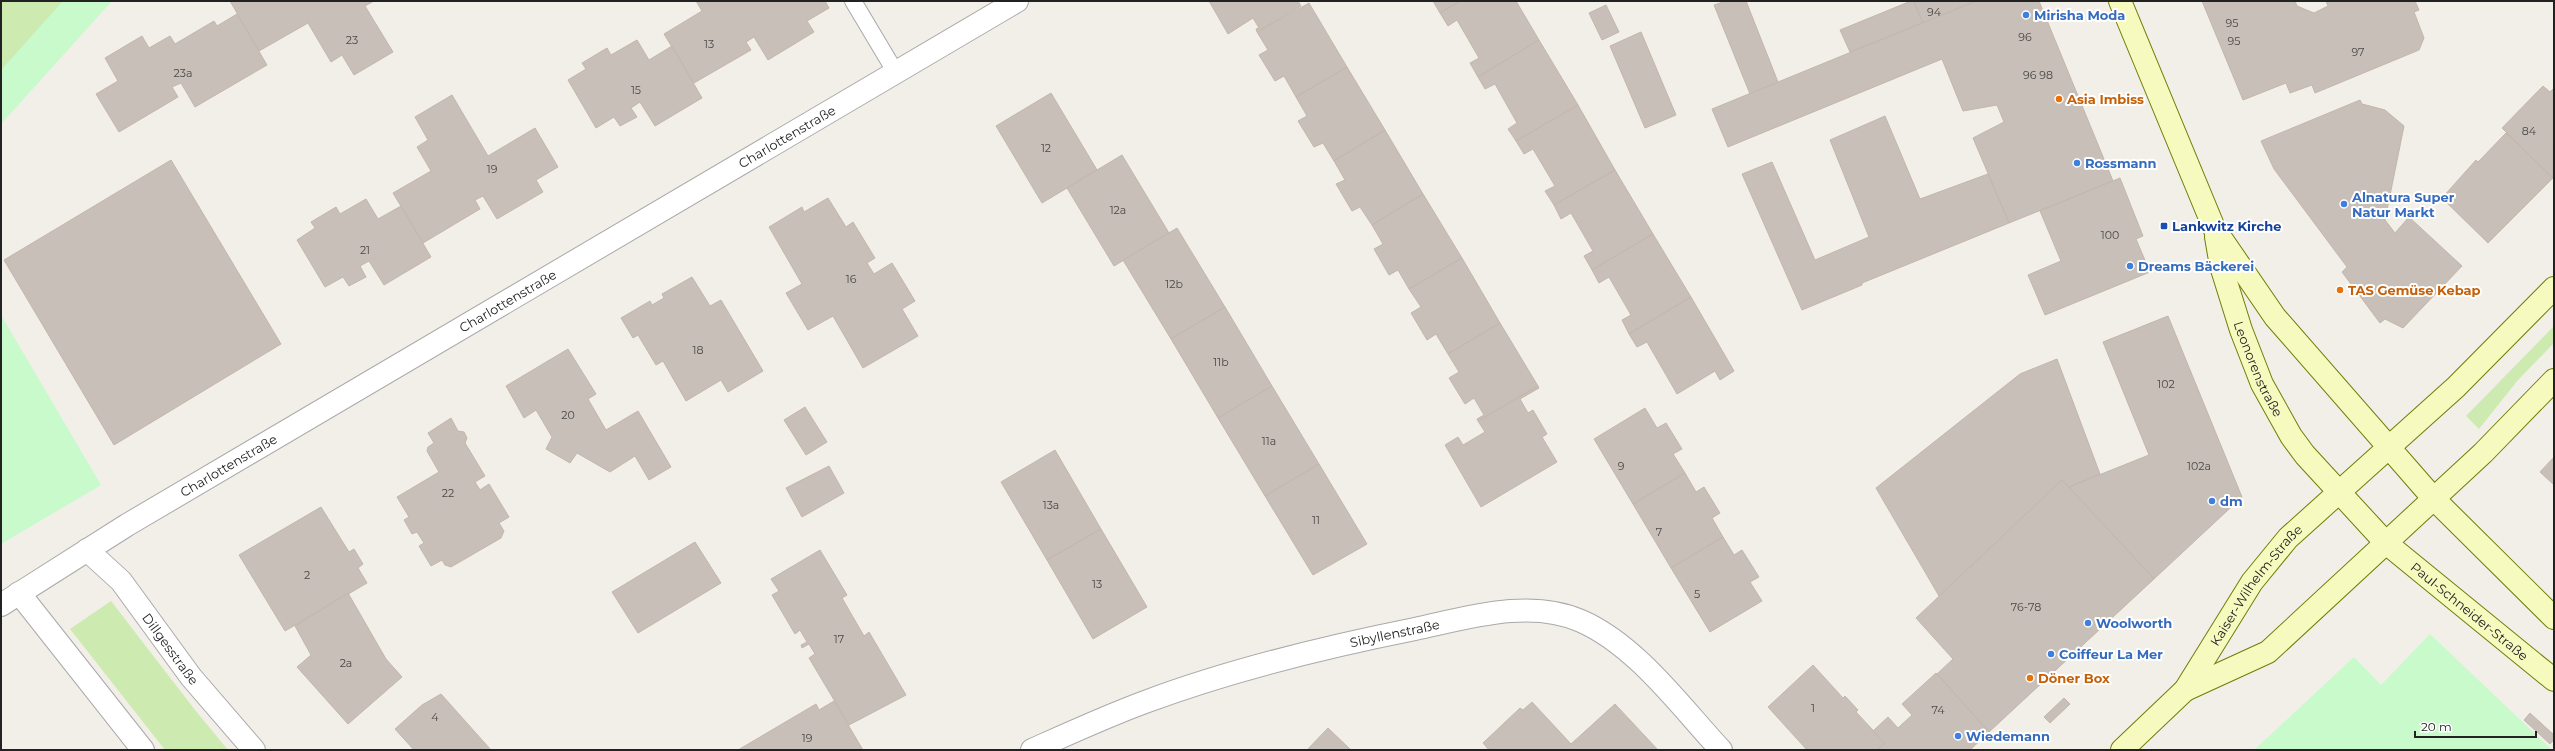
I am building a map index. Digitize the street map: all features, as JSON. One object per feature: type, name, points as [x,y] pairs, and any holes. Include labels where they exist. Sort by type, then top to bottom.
[{"type":"main road","name":"Leonorenstraße","points":[[2120,1],[2214,228],[2222,266],[2241,330],[2262,384],[2291,436],[2304,455],[2339,492]]},
{"type":"main road","name":"Leonorenstraße","points":[[2214,228],[2275,317],[2389,447]]},
{"type":"main road","name":"Kaiser-Wilhelm-Straße","points":[[2122,750],[2185,690],[2252,582],[2288,538],[2456,387],[2554,288]]},
{"type":"main road","name":"Kaiser-Wilhelm-Straße","points":[[2185,690],[2268,652],[2483,454],[2554,380]]},
{"type":"main road","points":[[2389,447],[2434,499],[2554,618]]},
{"type":"main road","points":[[2339,492],[2386,543]]},
{"type":"main road","name":"Paul-Schneider-Straße","points":[[2386,543],[2554,680]]},
{"type":"street","name":"Charlottenstraße","points":[[1,605],[87,550],[1017,1]]},
{"type":"street","name":"Dillgesstraße","points":[[87,550],[121,581],[190,677],[254,750]]},
{"type":"street","points":[[19,593],[143,750]]},
{"type":"street","name":"Sibyllenstraße","points":[[1032,750],[1146,702],[1212,680],[1326,648],[1495,612],[1546,611],[1580,620],[1607,634],[1630,651],[1721,750]]},
{"type":"lane","points":[[853,1],[896,73]]},
{"type":"green space","points":[[1,1],[80,1],[1,87]]},
{"type":"green space","points":[[63,1],[112,1],[1,124],[1,70]]},
{"type":"green space","points":[[1,315],[101,485],[1,544]]},
{"type":"green space","points":[[2554,326],[2554,343],[2518,380],[2479,429],[2466,416]]},
{"type":"green space","points":[[111,601],[195,710],[228,750],[165,750],[70,629]]},
{"type":"green space","points":[[2430,634],[2550,748],[2549,750],[2254,750],[2354,657],[2381,685]]},
{"type":"building","points":[[230,1],[374,1],[365,6],[393,52],[354,75],[342,55],[331,62],[308,23],[259,51]]},
{"type":"building","points":[[696,1],[825,1],[829,8],[807,21],[814,32],[768,60],[754,37],[746,42],[751,50],[694,83],[664,34],[702,11]]},
{"type":"building","points":[[1209,1],[1298,1],[1301,6],[1257,32],[1256,29],[1259,28],[1253,18],[1228,34]]},
{"type":"building","points":[[1433,1],[1460,1],[1440,13]]},
{"type":"building","points":[[1460,1],[1516,1],[1539,40],[1478,77],[1470,63],[1479,58],[1457,20],[1448,26],[1440,13]]},
{"type":"building","points":[[1726,1],[1746,1],[1778,82],[1750,94],[1714,5]]},
{"type":"building","points":[[1914,1],[1923,23],[1850,52],[1840,30]]},
{"type":"building","points":[[1914,1],[1976,1],[1923,23]]},
{"type":"building","points":[[1976,1],[2039,1],[2113,181],[2009,223],[1973,138],[2004,122],[1997,105],[1963,111],[1942,59],[1728,147],[1712,109]]},
{"type":"building","points":[[2202,1],[2295,1],[2297,6],[2314,13],[2328,6],[2326,1],[2415,1],[2419,10],[2414,12],[2424,38],[2419,50],[2315,93],[2312,85],[2290,93],[2286,83],[2243,100]]},
{"type":"building","points":[[1309,3],[1347,67],[1296,97],[1284,76],[1275,81],[1259,55],[1268,50],[1257,32]]},
{"type":"building","points":[[1606,5],[1619,32],[1602,40],[1589,13]]},
{"type":"building","points":[[237,14],[267,65],[195,107],[181,83],[172,87],[178,97],[119,132],[96,94],[118,81],[105,58],[142,36],[149,48],[170,36],[175,44],[214,21],[217,26]]},
{"type":"building","points":[[1641,32],[1676,115],[1645,128],[1610,46]]},
{"type":"building","points":[[637,40],[649,60],[672,46],[702,98],[655,126],[640,102],[631,108],[637,117],[620,126],[614,117],[596,128],[568,80],[586,69],[582,63],[607,48],[611,55]]},
{"type":"building","points":[[1539,40],[1578,105],[1516,141],[1508,129],[1517,123],[1495,84],[1485,89],[1478,77]]},
{"type":"building","points":[[1347,67],[1385,130],[1334,161],[1323,143],[1314,147],[1298,121],[1307,116],[1296,97]]},
{"type":"building","points":[[2543,86],[2550,92],[2554,88],[2553,179],[2502,128]]},
{"type":"building","points":[[1051,93],[1097,170],[1042,203],[996,126]]},
{"type":"building","points":[[452,95],[488,156],[535,128],[558,167],[536,180],[543,192],[497,219],[483,196],[475,200],[480,209],[423,243],[393,193],[431,171],[417,147],[428,140],[415,117]]},
{"type":"building","name":"Alnatura Super Natur Markt","points":[[2360,100],[2362,104],[2385,110],[2404,126],[2385,220],[2395,233],[2409,217],[2462,266],[2403,328],[2385,319],[2380,323],[2342,272],[2347,267],[2274,169],[2261,141]]},
{"type":"building","points":[[1578,105],[1615,170],[1554,205],[1545,191],[1555,186],[1533,149],[1524,154],[1516,141]]},
{"type":"building","points":[[1885,116],[1920,199],[1988,174],[2009,223],[1862,283],[1862,285],[1802,310],[1742,174],[1772,162],[1815,260],[1869,237],[1830,140]]},
{"type":"building","points":[[1385,130],[1423,194],[1372,225],[1360,207],[1352,211],[1336,184],[1345,180],[1334,161]]},
{"type":"building","points":[[2506,133],[2553,178],[2488,243],[2442,198],[2476,160],[2478,162]]},
{"type":"building","points":[[1122,155],[1169,233],[1114,266],[1067,188]]},
{"type":"building","points":[[171,160],[281,344],[114,445],[4,260]]},
{"type":"building","points":[[1615,170],[1653,234],[1592,270],[1584,256],[1593,251],[1571,213],[1561,219],[1554,205]]},
{"type":"building","points":[[2120,178],[2143,236],[2136,239],[2150,272],[2045,315],[2028,275],[2061,261],[2040,211]]},
{"type":"building","points":[[1423,194],[1462,258],[1409,289],[1398,270],[1389,275],[1374,249],[1383,244],[1372,225]]},
{"type":"building","points":[[828,198],[846,227],[853,222],[875,258],[867,263],[874,274],[892,263],[915,301],[902,309],[918,336],[863,368],[833,316],[808,330],[786,293],[802,284],[769,227],[802,207],[804,212]]},
{"type":"building","points":[[366,199],[378,219],[401,206],[431,257],[384,285],[369,261],[360,266],[366,277],[349,286],[343,277],[325,287],[297,240],[315,228],[311,222],[336,207],[340,214]]},
{"type":"building","points":[[1177,228],[1225,307],[1171,339],[1123,260]]},
{"type":"building","points":[[1653,234],[1691,297],[1629,334],[1622,320],[1631,315],[1609,277],[1599,283],[1592,270]]},
{"type":"building","points":[[1462,258],[1500,323],[1448,354],[1436,334],[1427,340],[1411,313],[1421,307],[1409,289]]},
{"type":"building","points":[[692,277],[710,306],[721,300],[763,371],[728,392],[721,380],[686,401],[663,361],[656,365],[638,335],[633,338],[621,318],[650,301],[652,305],[664,298],[662,294]]},
{"type":"building","points":[[1691,297],[1734,371],[1720,380],[1715,371],[1677,394],[1647,342],[1637,347],[1629,334]]},
{"type":"building","points":[[1225,307],[1272,386],[1218,418],[1171,339]]},
{"type":"building","points":[[2168,316],[2242,497],[2154,579],[2069,487],[2149,455],[2103,342]]},
{"type":"building","points":[[1500,323],[1538,386],[1478,421],[1477,419],[1484,415],[1474,398],[1465,404],[1449,378],[1459,372],[1448,354]]},
{"type":"building","points":[[568,349],[596,394],[588,399],[606,430],[638,411],[671,467],[649,480],[635,456],[610,472],[577,453],[570,463],[546,449],[552,437],[536,410],[524,418],[506,386]]},
{"type":"building","points":[[2057,359],[2100,474],[2069,487],[2062,480],[1939,596],[1876,488],[2020,374]]},
{"type":"building","points":[[1272,386],[1319,464],[1265,496],[1218,418]]},
{"type":"building","points":[[1538,386],[1539,388],[1520,399],[1528,413],[1533,410],[1547,434],[1542,437],[1557,462],[1481,507],[1445,445],[1458,437],[1463,445],[1485,432],[1478,421]]},
{"type":"building","points":[[805,407],[827,442],[806,455],[784,420]]},
{"type":"building","points":[[1645,408],[1657,428],[1666,423],[1682,449],[1673,454],[1685,473],[1633,504],[1594,439]]},
{"type":"building","points":[[451,418],[458,431],[464,432],[467,438],[465,443],[485,476],[475,482],[480,490],[489,484],[509,517],[499,523],[504,531],[501,538],[451,567],[445,565],[442,560],[431,566],[419,546],[424,543],[417,532],[412,534],[404,520],[409,517],[397,497],[439,472],[427,451],[428,447],[434,443],[428,433]]},
{"type":"building","points":[[1055,450],[1101,529],[1047,560],[1001,482]]},
{"type":"building","points":[[2554,457],[2554,485],[2540,472]]},
{"type":"building","points":[[1319,464],[1367,544],[1313,575],[1265,496]]},
{"type":"building","points":[[829,466],[844,493],[802,517],[786,488]]},
{"type":"building","points":[[1685,473],[1696,492],[1704,487],[1720,513],[1712,518],[1723,537],[1671,568],[1633,504]]},
{"type":"building","points":[[2062,480],[2154,579],[1989,732],[1937,674],[1953,659],[1916,618]]},
{"type":"building","points":[[321,507],[349,552],[354,549],[363,564],[358,568],[367,583],[285,631],[239,555]]},
{"type":"building","points":[[1101,529],[1147,607],[1093,639],[1047,560]]},
{"type":"building","points":[[1723,537],[1734,555],[1742,550],[1759,577],[1750,582],[1762,601],[1710,632],[1671,568]]},
{"type":"building","points":[[695,542],[721,583],[638,633],[612,592]]},
{"type":"building","points":[[820,550],[847,595],[842,598],[864,636],[869,632],[906,695],[849,725],[809,658],[815,654],[809,644],[802,648],[801,645],[807,642],[800,630],[795,634],[772,595],[779,591],[771,579]]},
{"type":"building","points":[[348,593],[386,659],[402,677],[348,724],[297,667],[311,655],[295,626]]},
{"type":"building","points":[[1813,665],[1843,698],[1845,696],[1858,710],[1856,712],[1885,743],[1877,750],[1807,750],[1768,707]]},
{"type":"building","points":[[1936,673],[1989,732],[1970,750],[1877,750],[1885,743],[1873,731],[1888,717],[1898,728],[1912,715],[1902,704]]},
{"type":"building","points":[[441,694],[491,750],[414,750],[395,729],[422,705]]},
{"type":"building","points":[[2064,698],[2070,704],[2050,723],[2044,717]]},
{"type":"building","points":[[834,701],[863,750],[738,750],[816,704],[819,710]]},
{"type":"building","points":[[1532,702],[1571,744],[1615,704],[1658,750],[1489,750],[1483,743],[1520,708],[1523,710]]},
{"type":"building","points":[[2530,713],[2554,735],[2554,740],[2550,744],[2524,720]]},
{"type":"building","points":[[1328,728],[1351,750],[1307,750]]},
{"type":"place","name":"Mirisha Moda","points":[[2026,15]]},
{"type":"place","name":"Asia Imbiss","points":[[2059,99]]},
{"type":"place","name":"Rossmann","points":[[2077,163]]},
{"type":"place","name":"Alnatura Super Natur Markt","points":[[2344,204]]},
{"type":"place","name":"Lankwitz Kirche","points":[[2164,226]]},
{"type":"place","name":"Dreams Bäckerei","points":[[2130,266]]},
{"type":"place","name":"TAS Gemüse Kebap","points":[[2340,290]]},
{"type":"place","name":"dm","points":[[2212,501]]},
{"type":"place","name":"Woolworth","points":[[2088,623]]},
{"type":"place","name":"Coiffeur La Mer","points":[[2051,654]]},
{"type":"place","name":"Döner Box","points":[[2030,678]]},
{"type":"place","name":"Wiedemann","points":[[1958,736]]}]
